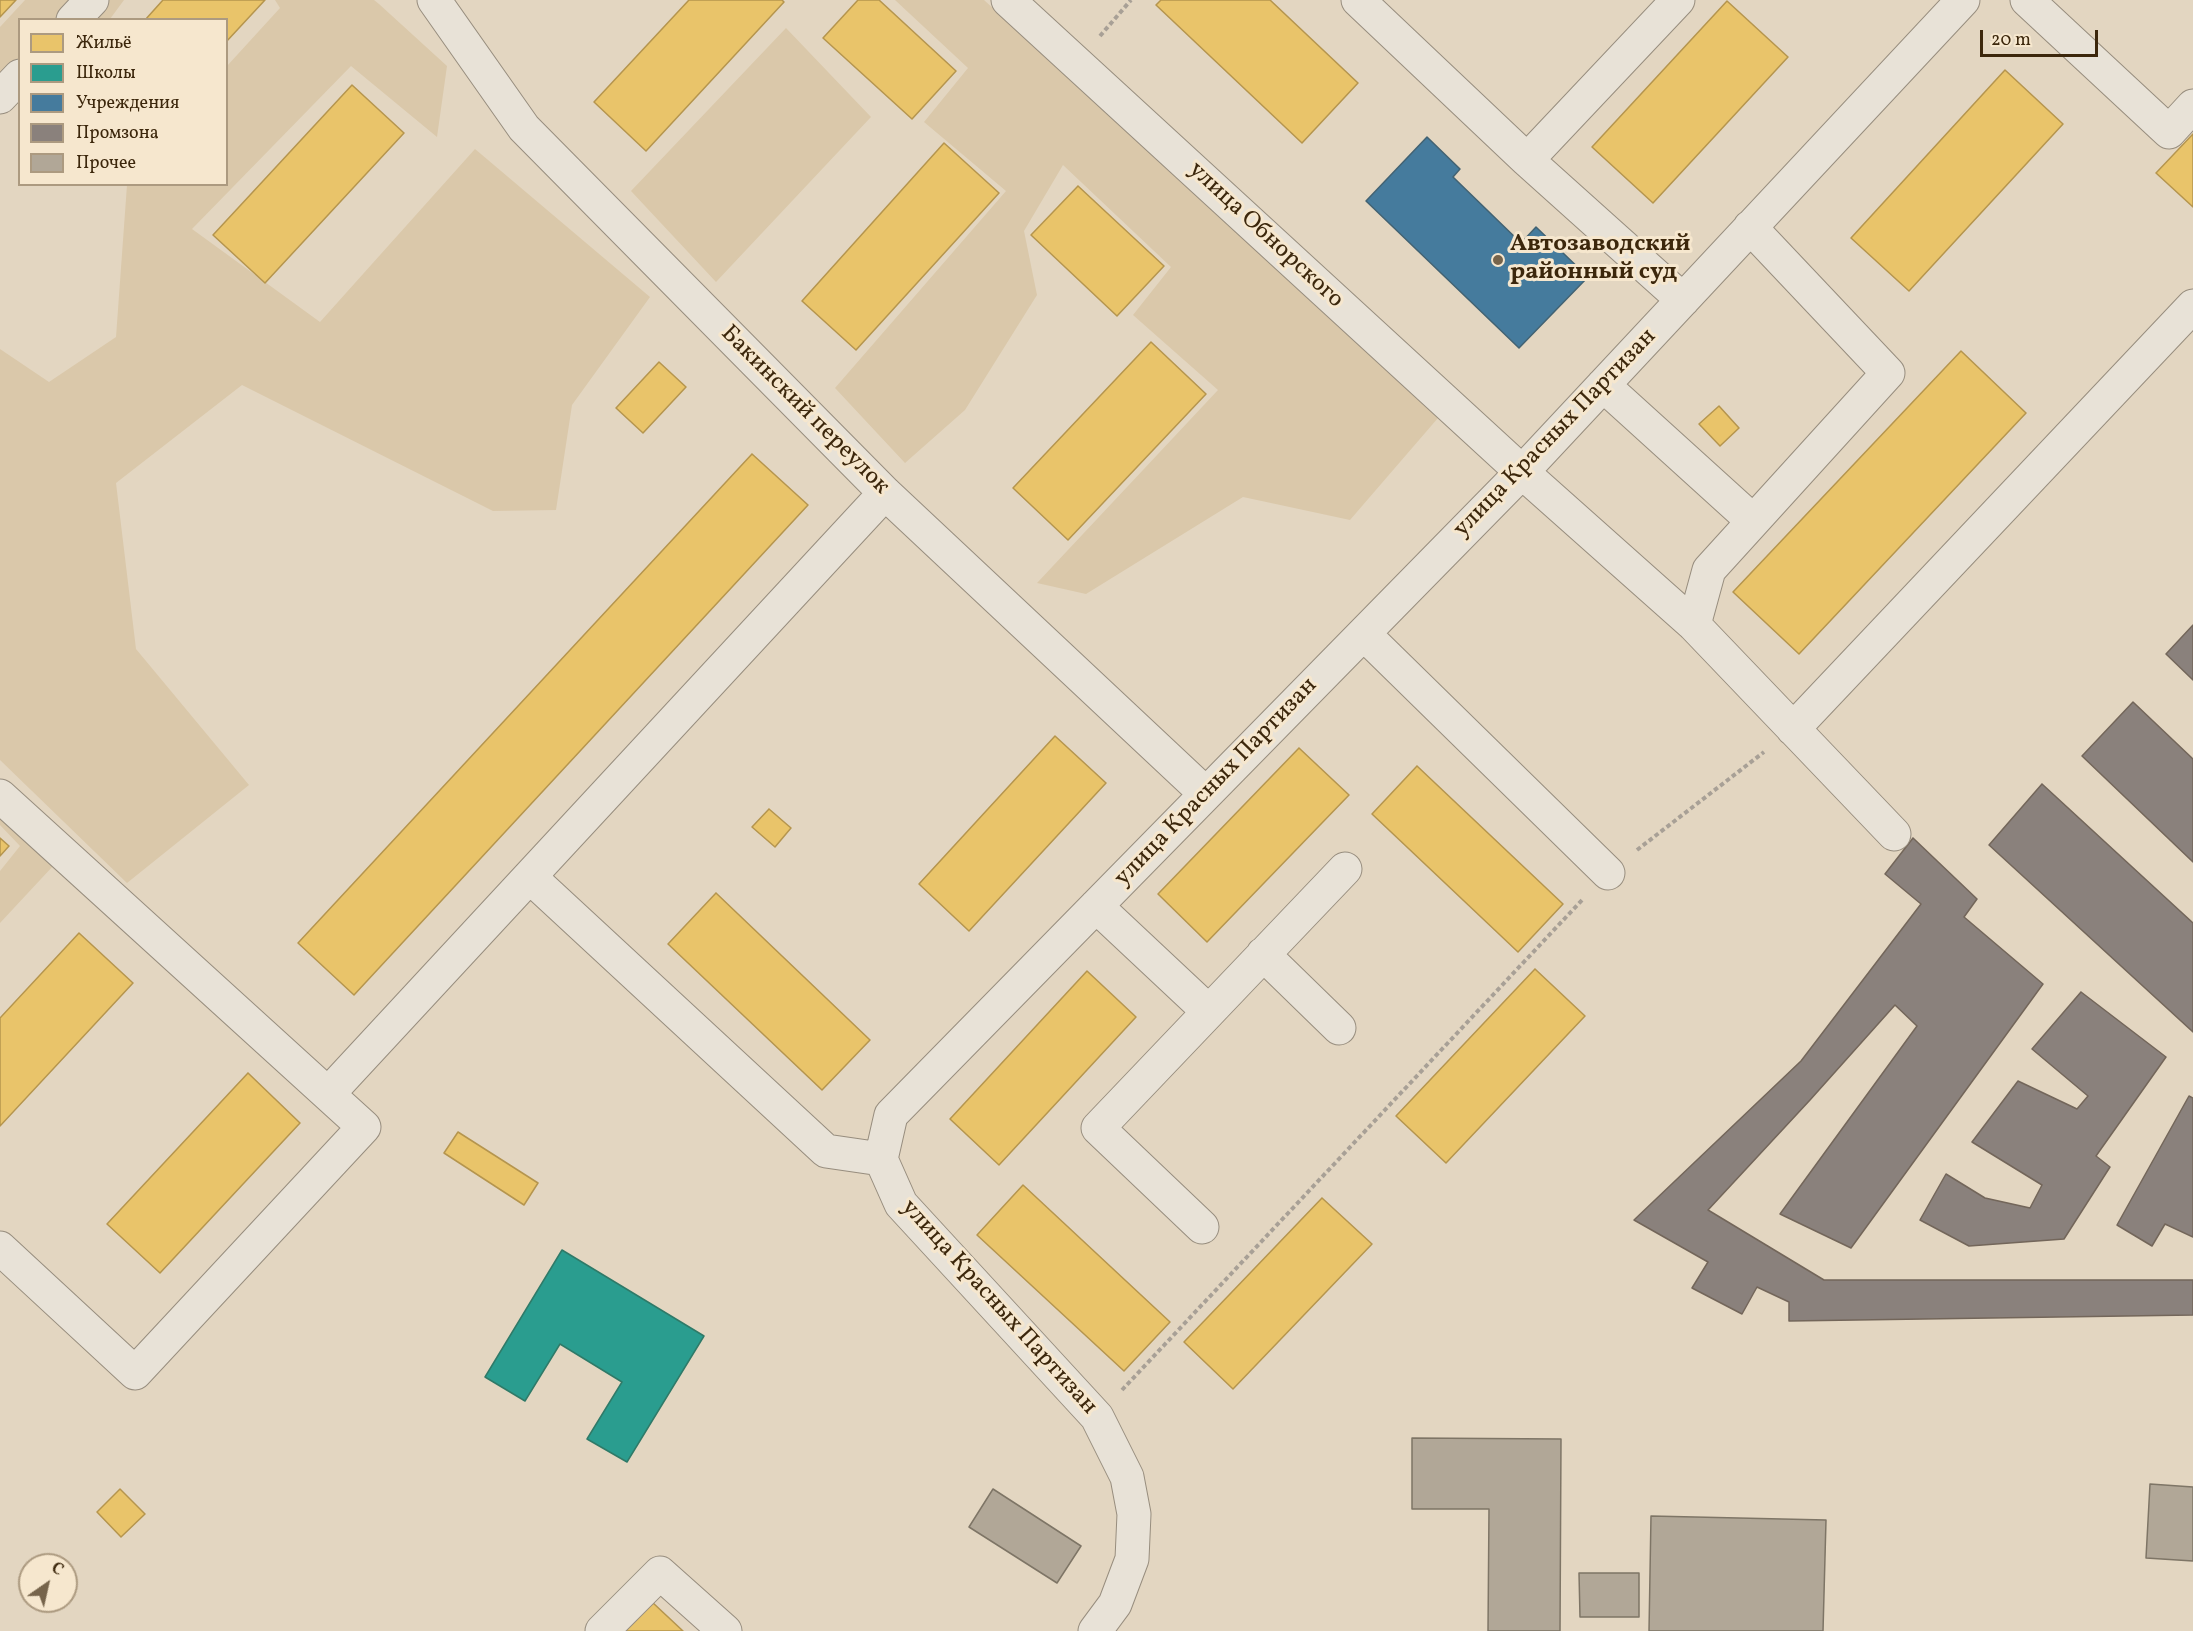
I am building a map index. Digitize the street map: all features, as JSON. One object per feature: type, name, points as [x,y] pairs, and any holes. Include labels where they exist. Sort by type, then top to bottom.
[{"type":"street","points":[[75,18],[92,0]]},
{"type":"street","name":"Бакинский переулок","points":[[434,0],[524,128],[885,493],[1206,794]]},
{"type":"street","name":"улица Обнорского","points":[[1008,0],[1522,472],[1694,625],[1894,834]]},
{"type":"street","points":[[1358,0],[1527,160],[1683,300]]},
{"type":"street","points":[[1527,160],[1678,0]]},
{"type":"street","name":"улица Красных Партизан","points":[[1095,1631],[1115,1605],[1132,1559],[1134,1514],[1127,1477],[1097,1417],[901,1204],[881,1159],[891,1114],[1522,472],[1962,0]]},
{"type":"street","points":[[2027,0],[2169,132],[2193,106]]},
{"type":"street","points":[[0,97],[18,78]]},
{"type":"street","points":[[1694,625],[1709,570],[1888,373],[1750,227]]},
{"type":"street","points":[[1793,729],[2193,306]]},
{"type":"street","points":[[1603,385],[1753,521]]},
{"type":"street","points":[[328,1094],[885,493]]},
{"type":"street","points":[[1364,634],[1608,873]]},
{"type":"street","points":[[0,796],[364,1127],[135,1373],[0,1248]]},
{"type":"street","points":[[1202,1227],[1098,1128],[1346,869]]},
{"type":"street","points":[[530,877],[826,1151],[881,1159]]},
{"type":"street","points":[[1096,906],[1208,1011]]},
{"type":"street","points":[[1263,954],[1339,1028]]},
{"type":"street","points":[[602,1631],[660,1573],[725,1631]]},
{"type":"path","points":[[1077,63],[1131,0]]},
{"type":"path","points":[[1097,1417],[1608,873],[1793,729]]},
{"type":"shaded area","points":[[25,0],[124,0],[111,18],[18,18],[18,76],[0,73],[0,27]]},
{"type":"shaded area","points":[[275,0],[374,0],[379,4],[447,66],[437,137],[351,66],[192,229],[320,322],[475,149],[650,297],[572,405],[556,510],[493,511],[242,385],[116,483],[136,649],[249,785],[127,883],[0,760],[0,349],[49,382],[116,337],[127,186],[228,186],[228,65],[280,8]]},
{"type":"shaded area","points":[[895,0],[984,0],[1438,418],[1350,520],[1243,497],[1086,594],[1037,583],[1218,390],[1133,315],[1171,267],[1063,165],[1024,231],[1037,295],[965,410],[905,463],[835,388],[1006,191],[924,122],[968,68]]},
{"type":"shaded area","points":[[786,28],[871,117],[716,282],[631,191]]},
{"type":"shaded area","points":[[0,810],[54,865],[0,923],[0,871],[20,846],[0,825]]},
{"type":"building: Жильё","points":[[0,0],[16,0],[0,17]]},
{"type":"building: Жильё","points":[[163,0],[265,0],[228,40],[228,18],[147,18]]},
{"type":"building: Жильё","points":[[689,0],[782,0],[784,2],[646,151],[594,102]]},
{"type":"building: Жильё","points":[[858,0],[879,0],[956,71],[912,119],[823,38]]},
{"type":"building: Жильё","points":[[1161,0],[1270,0],[1358,83],[1302,143],[1156,5]]},
{"type":"building: Жильё","points":[[1727,1],[1788,57],[1653,203],[1592,147]]},
{"type":"building: Жильё","points":[[2005,70],[2063,124],[1909,291],[1851,238]]},
{"type":"building: Жильё","points":[[352,85],[404,133],[265,283],[213,235]]},
{"type":"building: Жильё","points":[[2193,134],[2193,207],[2156,173]]},
{"type":"building: Жильё","points":[[944,143],[999,193],[856,350],[802,301]]},
{"type":"building: Жильё","points":[[1078,186],[1164,266],[1117,316],[1031,235]]},
{"type":"building: Жильё","points":[[1151,342],[1206,394],[1068,540],[1013,488]]},
{"type":"building: Жильё","points":[[1961,351],[2026,413],[1799,654],[1733,592]]},
{"type":"building: Жильё","points":[[659,362],[686,387],[643,433],[616,408]]},
{"type":"building: Жильё","points":[[1719,406],[1739,428],[1720,446],[1699,424]]},
{"type":"building: Жильё","points":[[752,454],[808,505],[354,995],[298,943]]},
{"type":"building: Жильё","points":[[1055,736],[1106,783],[969,931],[919,884]]},
{"type":"building: Жильё","points":[[1299,748],[1349,795],[1207,942],[1158,894]]},
{"type":"building: Жильё","points":[[1417,766],[1563,904],[1518,952],[1372,814]]},
{"type":"building: Жильё","points":[[769,809],[791,828],[775,847],[752,827]]},
{"type":"building: Жильё","points":[[0,838],[9,846],[0,856]]},
{"type":"building: Жильё","points":[[716,893],[870,1040],[822,1090],[668,944]]},
{"type":"building: Жильё","points":[[79,933],[133,983],[0,1126],[0,1018]]},
{"type":"building: Жильё","points":[[1535,969],[1585,1016],[1446,1163],[1396,1116]]},
{"type":"building: Жильё","points":[[1087,971],[1136,1017],[999,1165],[950,1119]]},
{"type":"building: Жильё","points":[[248,1073],[300,1123],[160,1273],[107,1224]]},
{"type":"building: Жильё","points":[[458,1132],[538,1183],[524,1205],[444,1153]]},
{"type":"building: Жильё","points":[[1023,1185],[1170,1322],[1124,1371],[977,1235]]},
{"type":"building: Жильё","points":[[1322,1198],[1372,1244],[1233,1389],[1184,1342]]},
{"type":"building: Жильё","points":[[120,1489],[145,1514],[121,1537],[97,1512]]},
{"type":"building: Жильё","points":[[652,1602],[683,1631],[625,1631]]},
{"type":"building: Школы","points":[[562,1250],[704,1336],[627,1462],[587,1439],[622,1382],[560,1344],[525,1401],[485,1377]]},
{"type":"building: Учреждения","name":"Автозаводский районный суд","points":[[1427,137],[1460,169],[1453,177],[1521,243],[1536,227],[1588,277],[1519,348],[1366,201]]},
{"type":"building: Промзона","points":[[2193,625],[2193,680],[2166,654]]},
{"type":"building: Промзона","points":[[2133,702],[2193,759],[2193,862],[2082,756]]},
{"type":"building: Промзона","points":[[2042,784],[2193,923],[2193,1032],[1989,845]]},
{"type":"building: Промзона","points":[[1913,838],[1977,899],[1964,917],[2043,984],[1851,1248],[1780,1214],[1917,1026],[1895,1005],[1708,1210],[1824,1280],[2193,1280],[2193,1315],[1789,1321],[1789,1302],[1757,1287],[1742,1314],[1692,1288],[1708,1262],[1634,1220],[1801,1061],[1921,904],[1885,874]]},
{"type":"building: Промзона","points":[[2081,992],[2166,1057],[2096,1156],[2110,1167],[2064,1239],[1969,1246],[1920,1220],[1946,1174],[1985,1198],[2030,1208],[2042,1185],[1972,1142],[2018,1081],[2077,1109],[2088,1096],[2032,1049]]},
{"type":"building: Промзона","points":[[2189,1096],[2193,1098],[2193,1237],[2165,1224],[2152,1246],[2117,1225]]},
{"type":"building: Прочее","points":[[1412,1438],[1561,1439],[1560,1631],[1488,1631],[1489,1509],[1412,1509]]},
{"type":"building: Прочее","points":[[2150,1484],[2193,1487],[2193,1561],[2146,1558]]},
{"type":"building: Прочее","points":[[993,1489],[1081,1546],[1057,1583],[969,1527]]},
{"type":"building: Прочее","points":[[1651,1516],[1826,1520],[1823,1631],[1649,1631]]},
{"type":"building: Прочее","points":[[1579,1573],[1639,1573],[1639,1617],[1580,1617]]},
{"type":"place","name":"Автозаводский районный суд","points":[[1498,260]]}]
